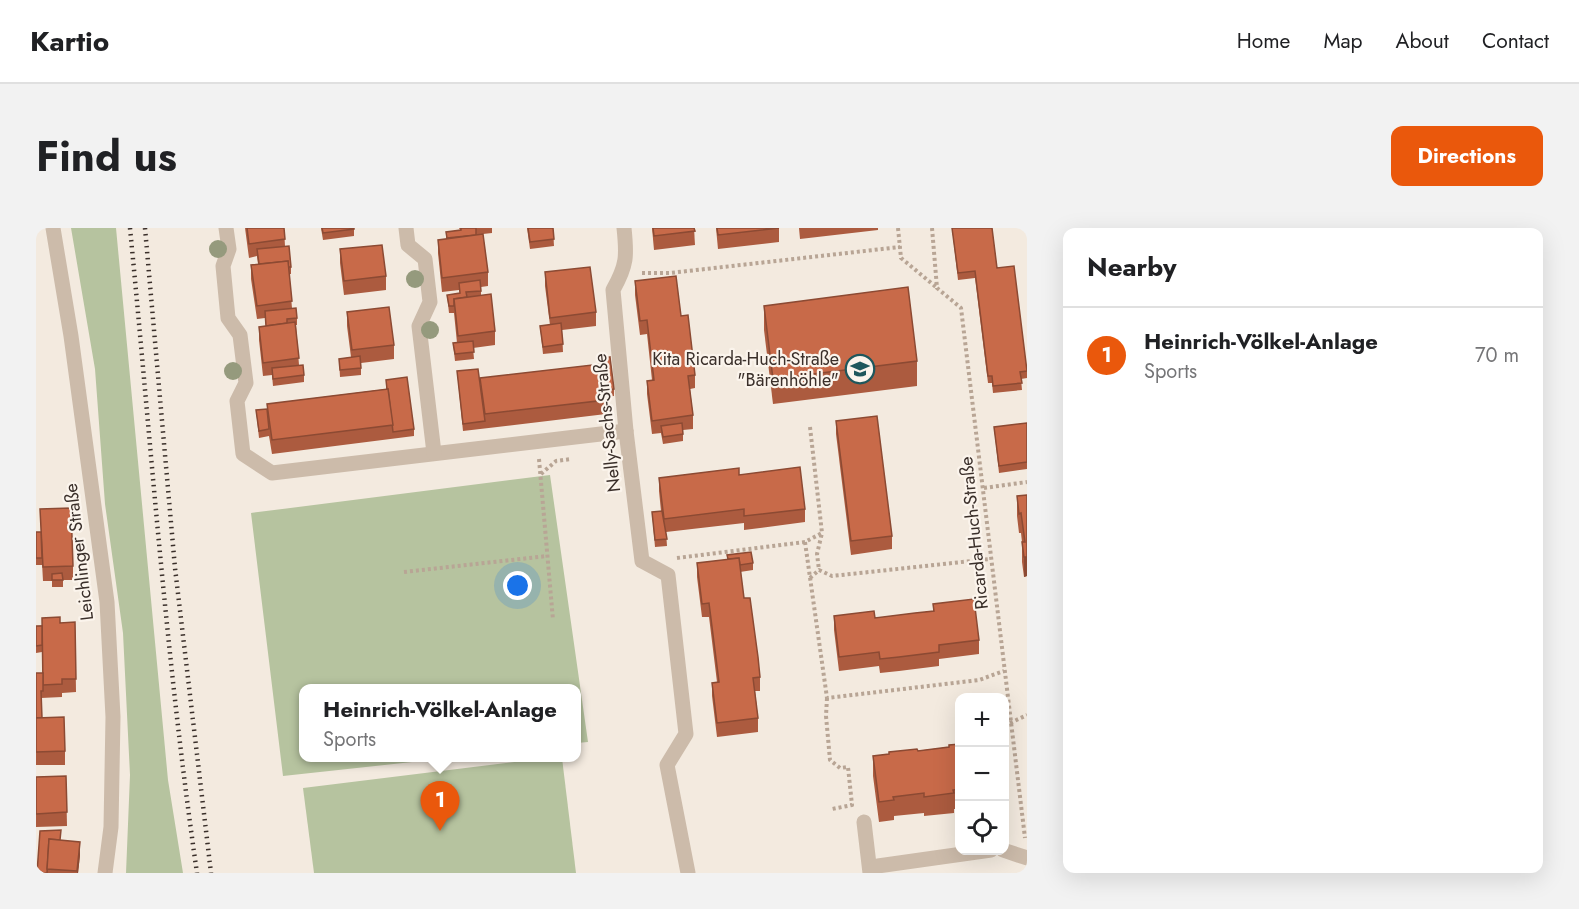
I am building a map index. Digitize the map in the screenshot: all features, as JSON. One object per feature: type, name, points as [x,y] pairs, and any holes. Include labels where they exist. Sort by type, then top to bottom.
[{"type":"street","name":"Leichlinger Straße","points":[[53,228],[71,336],[106,602],[113,717],[111,827],[105,873]]},
{"type":"street","points":[[226,228],[229,249],[223,266],[228,318],[240,335],[246,383],[237,401],[243,454],[272,473],[626,431]]},
{"type":"street","points":[[406,228],[408,245],[425,259],[430,302],[419,326],[434,453]]},
{"type":"street","name":"Nelly-Sachs-Straße","points":[[624,228],[626,249],[624,270],[613,290],[626,431],[642,561],[668,575],[686,734],[667,765],[688,873]]},
{"type":"street","points":[[864,822],[871,873]]},
{"type":"street","points":[[1009,852],[1027,858]]},
{"type":"street","points":[[871,873],[878,866],[956,855]]},
{"type":"path","points":[[624,270],[642,274],[670,273],[900,247],[898,228]]},
{"type":"path","points":[[932,228],[937,288]]},
{"type":"path","name":"Ricarda-Huch-Straße","points":[[900,247],[902,258],[961,308],[1023,833],[1027,845]]},
{"type":"path","points":[[810,427],[822,533],[817,554],[819,570]]},
{"type":"path","points":[[538,441],[553,620]]},
{"type":"path","points":[[541,474],[556,461],[576,459]]},
{"type":"path","points":[[984,488],[1027,482]]},
{"type":"path","points":[[654,567],[668,559],[805,542],[822,533]]},
{"type":"path","points":[[805,542],[827,698],[826,716],[830,760],[840,768],[848,767],[852,805],[832,809]]},
{"type":"path","points":[[404,572],[547,556]]},
{"type":"path","points":[[819,570],[832,576],[990,559]]},
{"type":"path","points":[[810,578],[819,570]]},
{"type":"path","points":[[827,698],[979,680],[1004,671]]},
{"type":"path","points":[[1010,723],[1027,715]]},
{"type":"green space","points":[[71,228],[116,228],[168,780],[183,873],[126,873],[130,775],[123,633],[105,504],[95,369]]},
{"type":"green space","points":[[550,475],[580,684],[299,684],[299,762],[412,762],[283,776],[251,513]]},
{"type":"green space","points":[[581,693],[588,742],[581,743]]},
{"type":"green space","points":[[514,762],[562,762],[576,873],[314,873],[303,788]]},
{"type":"building","points":[[247,228],[284,228],[285,239],[249,244]]},
{"type":"building","points":[[322,228],[354,228],[354,229],[323,233]]},
{"type":"building","points":[[461,228],[476,228],[476,235],[447,238],[446,232],[461,230]]},
{"type":"building","points":[[528,228],[553,228],[554,239],[530,242]]},
{"type":"building","points":[[653,228],[694,228],[695,231],[654,236]]},
{"type":"building","points":[[717,228],[779,228],[718,235]]},
{"type":"building","points":[[952,228],[992,228],[997,268],[1014,266],[1027,371],[1020,372],[1022,383],[993,386],[992,376],[988,376],[975,271],[958,273]]},
{"type":"building","points":[[483,234],[488,272],[442,278],[438,240]]},
{"type":"building","points":[[382,245],[386,276],[344,281],[340,249]]},
{"type":"building","points":[[289,246],[291,267],[288,267],[288,261],[259,264],[257,249]]},
{"type":"building","points":[[288,261],[292,301],[257,306],[251,265]]},
{"type":"building","points":[[590,267],[596,312],[550,318],[545,272]]},
{"type":"building","points":[[676,276],[681,316],[688,315],[695,375],[688,376],[693,415],[652,421],[647,381],[654,380],[647,320],[640,321],[635,281]]},
{"type":"building","points":[[480,280],[481,291],[466,292],[467,297],[454,299],[454,306],[449,306],[447,295],[460,293],[459,283]]},
{"type":"building","points":[[908,287],[917,361],[773,379],[764,306]]},
{"type":"building","points":[[491,294],[495,331],[458,336],[454,299]]},
{"type":"building","points":[[389,307],[394,345],[352,350],[347,312]]},
{"type":"building","points":[[296,308],[297,318],[287,319],[287,323],[266,326],[265,311]]},
{"type":"building","points":[[295,322],[299,358],[263,363],[259,327]]},
{"type":"building","points":[[561,323],[563,344],[543,347],[540,326]]},
{"type":"building","points":[[473,341],[474,352],[455,354],[453,343]]},
{"type":"building","points":[[360,356],[361,368],[340,370],[339,359]]},
{"type":"building","points":[[610,357],[614,389],[604,390],[600,359]]},
{"type":"building","points":[[601,364],[606,400],[485,414],[480,378]]},
{"type":"building","points":[[303,365],[304,375],[273,379],[272,368]]},
{"type":"building","points":[[478,369],[485,421],[463,424],[457,371]]},
{"type":"building","points":[[407,377],[414,429],[393,432],[386,380]]},
{"type":"building","points":[[388,389],[393,425],[272,440],[267,404]]},
{"type":"building","points":[[267,409],[269,429],[259,431],[256,410]]},
{"type":"building","points":[[877,416],[892,536],[851,541],[836,421]]},
{"type":"building","points":[[682,423],[683,434],[663,437],[661,426]]},
{"type":"building","points":[[1027,423],[1027,462],[999,466],[994,427]]},
{"type":"building","points":[[800,467],[805,509],[744,516],[744,509],[664,519],[659,478],[739,468],[739,475]]},
{"type":"building","points":[[1027,495],[1027,557],[1024,557],[1022,542],[1025,542],[1017,496]]},
{"type":"building","points":[[71,508],[73,566],[43,567],[40,509]]},
{"type":"building","points":[[662,511],[667,539],[655,540],[652,512]]},
{"type":"building","points":[[36,532],[41,532],[42,558],[36,558]]},
{"type":"building","points":[[751,552],[753,563],[740,565],[739,558],[728,559],[727,555]]},
{"type":"building","points":[[739,558],[744,598],[750,598],[758,657],[760,677],[753,678],[758,718],[717,723],[712,683],[719,682],[709,603],[702,604],[697,563]]},
{"type":"building","points":[[62,573],[63,580],[52,580],[52,574]]},
{"type":"building","points":[[974,599],[979,640],[939,645],[939,652],[899,657],[880,659],[879,652],[839,657],[834,616],[874,611],[875,618],[934,611],[933,604]]},
{"type":"building","points":[[60,617],[60,623],[75,622],[76,679],[62,679],[62,684],[43,685],[42,618]]},
{"type":"building","points":[[36,626],[42,626],[42,645],[36,646]]},
{"type":"building","points":[[36,673],[43,673],[42,718],[36,718]]},
{"type":"building","points":[[64,717],[65,751],[36,752],[36,718]]},
{"type":"building","points":[[955,744],[954,793],[924,797],[924,793],[893,797],[894,800],[879,802],[873,756],[889,754],[889,752],[949,747],[949,745]]},
{"type":"building","points":[[66,776],[67,812],[36,814],[36,777]]},
{"type":"building","points":[[61,830],[60,840],[49,839],[47,873],[37,873],[40,831]]},
{"type":"building","points":[[49,839],[80,842],[77,871],[47,869]]},
{"type":"railway","points":[[130,228],[176,712],[197,873]]},
{"type":"railway","points":[[145,228],[175,568],[211,873]]},
{"type":"place","name":"Kita Ricarda-Huch-Straße \"Bärenhöhle\"","points":[[860,369]]},
{"type":"place","name":"Heinrich-Völkel-Anlage","points":[[440,831]]}]
